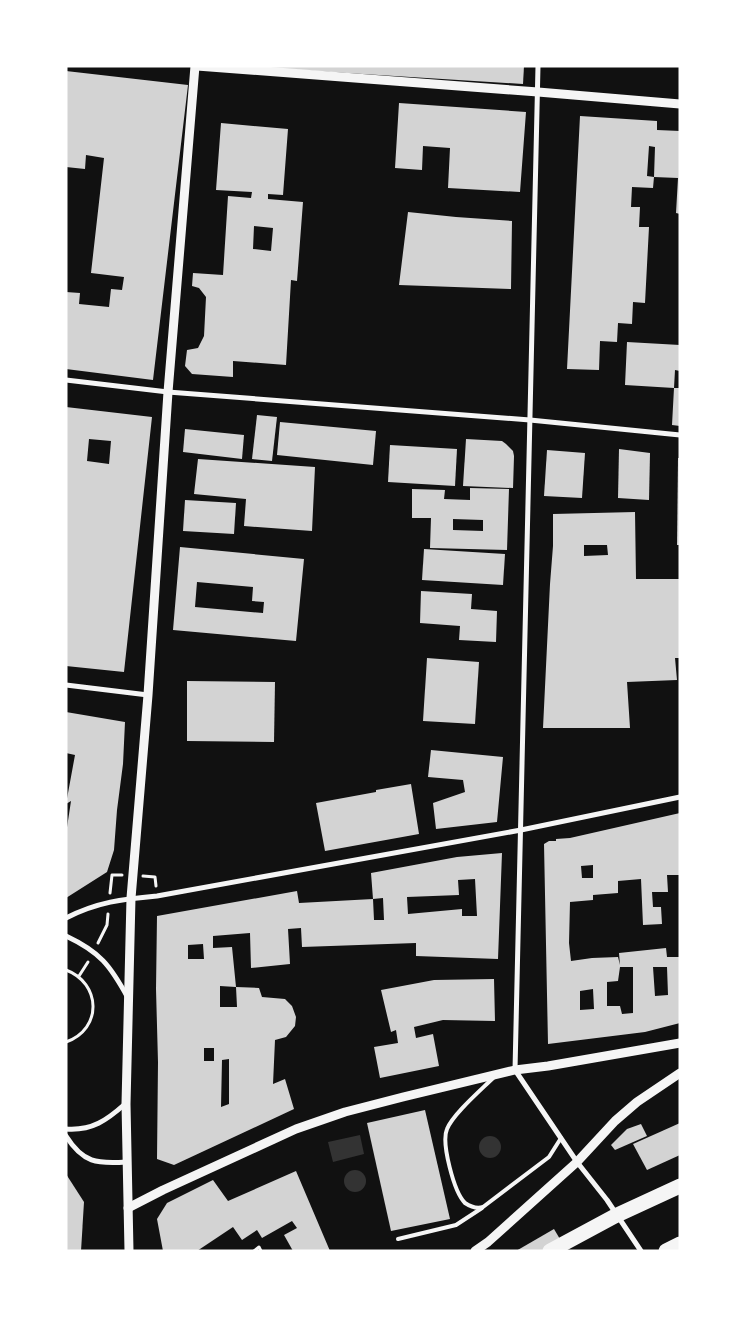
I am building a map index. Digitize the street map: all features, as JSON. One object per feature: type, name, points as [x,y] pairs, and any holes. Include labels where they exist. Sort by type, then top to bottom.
[{"type":"highway","points":[[550,1251],[615,1216],[680,1186]]},
{"type":"highway","points":[[666,1251],[680,1244]]},
{"type":"street","points":[[129,1251],[126,1104],[132,898],[148,695],[168,392],[196,66],[680,104]]},
{"type":"street","points":[[538,66],[515,1070],[577,1162],[607,1200],[641,1251]]},
{"type":"street","points":[[66,380],[168,392],[530,420],[680,435]]},
{"type":"street","points":[[66,685],[148,695]]},
{"type":"street","points":[[66,918],[110,901],[157,896],[521,830],[680,797]]},
{"type":"street","points":[[66,936],[94,952],[106,963],[116,976],[128,998]]},
{"type":"street","points":[[128,1208],[296,1129],[346,1112],[515,1070],[680,1043]]},
{"type":"street","points":[[475,1251],[488,1242],[577,1162],[615,1121],[637,1102],[680,1073]]},
{"type":"street","points":[[66,1129],[85,1129],[94,1126],[111,1117],[126,1104]]},
{"type":"street","points":[[66,1136],[73,1147],[87,1159],[104,1163],[126,1162]]},
{"type":"lane","points":[[483,1207],[474,1208],[465,1202],[460,1195],[455,1184],[444,1139],[450,1123],[496,1075]]},
{"type":"lane","points":[[398,1239],[456,1225],[549,1157],[561,1138]]},
{"type":"path","points":[[66,970],[79,976],[88,985],[94,1009],[84,1032],[66,1042]]},
{"type":"path","points":[[254,1251],[259,1247],[261,1251]]},
{"type":"shaded area","points":[[360,1135],[364,1154],[333,1162],[328,1142]]},
{"type":"shaded area","points":[[490,1136],[498,1139],[501,1147],[498,1155],[490,1158],[482,1155],[479,1147],[482,1139]]},
{"type":"shaded area","points":[[355,1170],[363,1173],[366,1181],[363,1189],[355,1192],[347,1189],[344,1181],[347,1173]]},
{"type":"building","points":[[267,66],[524,66],[523,84],[267,68]]},
{"type":"building","points":[[66,71],[188,85],[153,380],[66,369],[66,292],[80,293],[79,304],[109,307],[111,289],[122,290],[124,277],[91,273],[104,158],[86,155],[85,169],[66,167]]},
{"type":"building","points":[[399,103],[526,112],[520,192],[448,188],[450,148],[423,146],[422,170],[395,168]]},
{"type":"building","points":[[580,116],[657,121],[657,130],[680,131],[680,214],[676,213],[678,178],[654,177],[653,188],[632,187],[631,207],[640,207],[639,227],[649,227],[645,303],[633,302],[632,324],[618,323],[617,342],[600,341],[599,370],[567,369]],"holes":[[[649,146],[655,147],[654,177],[647,176]]]},
{"type":"building","points":[[221,123],[288,129],[283,195],[268,194],[268,199],[303,202],[297,281],[291,280],[286,365],[233,361],[233,377],[192,374],[185,366],[187,350],[198,348],[204,336],[206,297],[199,288],[192,286],[193,273],[223,275],[228,196],[251,198],[252,192],[216,190]],"holes":[[[254,226],[273,228],[271,251],[253,249]]]},
{"type":"building","points":[[408,212],[512,221],[511,289],[399,285]]},
{"type":"building","points":[[627,342],[680,345],[680,371],[675,370],[674,388],[625,385]]},
{"type":"building","points":[[674,388],[680,388],[680,426],[672,425]]},
{"type":"building","points":[[66,407],[152,417],[124,672],[66,666]],"holes":[[[89,439],[111,441],[109,464],[87,461]]]},
{"type":"building","points":[[257,415],[277,417],[272,461],[252,459]]},
{"type":"building","points":[[280,422],[376,431],[373,465],[277,455]]},
{"type":"building","points":[[185,429],[244,435],[242,459],[183,452]]},
{"type":"building","points":[[466,439],[502,441],[513,451],[513,488],[463,486]]},
{"type":"building","points":[[390,445],[457,449],[455,486],[388,482]]},
{"type":"building","points":[[619,449],[650,453],[649,500],[618,498]]},
{"type":"building","points":[[547,450],[585,453],[582,498],[544,496]]},
{"type":"building","points":[[678,458],[680,458],[680,545],[677,545]]},
{"type":"building","points":[[198,459],[315,467],[312,531],[244,526],[246,499],[194,494]]},
{"type":"building","points":[[470,488],[509,489],[507,550],[430,548],[431,518],[412,518],[412,489],[445,490],[444,499],[470,500]],"holes":[[[453,519],[483,520],[483,531],[453,530]]]},
{"type":"building","points":[[185,500],[236,503],[234,534],[183,531]]},
{"type":"building","points":[[635,512],[636,579],[680,579],[680,658],[675,658],[677,680],[627,682],[630,728],[543,728],[553,514]],"holes":[[[584,545],[607,545],[608,555],[584,556]]]},
{"type":"building","points":[[180,547],[304,559],[296,641],[173,630]],"holes":[[[197,582],[253,587],[252,601],[264,602],[263,613],[195,607]]]},
{"type":"building","points":[[424,549],[505,554],[503,585],[422,580]]},
{"type":"building","points":[[421,591],[472,594],[471,609],[497,611],[496,642],[459,640],[460,626],[420,623]]},
{"type":"building","points":[[427,658],[479,662],[475,724],[423,721]]},
{"type":"building","points":[[187,681],[275,682],[274,742],[187,741]]},
{"type":"building","points":[[66,712],[125,722],[123,764],[114,850],[107,872],[66,898],[66,834],[71,801],[66,804],[75,755],[66,753]]},
{"type":"building","points":[[431,750],[503,757],[497,822],[436,829],[433,803],[465,792],[463,780],[428,777]]},
{"type":"building","points":[[411,784],[419,834],[325,851],[316,803]]},
{"type":"building","points":[[680,813],[680,875],[667,875],[668,892],[652,892],[653,907],[661,907],[662,924],[643,925],[641,879],[618,881],[618,893],[593,895],[593,900],[570,902],[569,943],[571,961],[618,957],[620,965],[619,953],[666,948],[667,957],[680,957],[680,1023],[645,1032],[548,1044],[544,844],[549,841],[556,841],[556,839],[570,838]],"holes":[[[593,865],[593,878],[582,878],[581,866]],[[620,967],[633,967],[633,1013],[622,1014],[620,1006],[607,1006],[607,982],[618,981]],[[653,967],[667,967],[668,995],[655,996]],[[593,989],[594,1009],[580,1010],[580,991]]]},
{"type":"building","points":[[502,853],[498,959],[416,956],[416,943],[302,947],[301,928],[288,929],[290,964],[251,968],[250,933],[213,936],[213,948],[232,947],[236,987],[259,988],[262,997],[285,999],[292,1006],[296,1017],[295,1026],[286,1037],[275,1040],[273,1084],[285,1079],[294,1109],[174,1165],[157,1159],[157,916],[297,891],[299,903],[373,899],[371,873],[457,857]],"holes":[[[475,879],[477,916],[462,916],[462,909],[408,914],[407,897],[459,895],[458,880]],[[383,898],[384,920],[374,920],[373,899]],[[203,944],[204,959],[188,959],[188,945]],[[220,986],[236,987],[237,1007],[220,1007]],[[204,1048],[214,1048],[214,1061],[204,1061]],[[229,1059],[229,1104],[221,1107],[222,1060]]]},
{"type":"building","points":[[494,979],[495,1021],[443,1020],[414,1027],[416,1038],[433,1034],[439,1066],[380,1078],[374,1047],[398,1043],[396,1030],[391,1032],[381,990],[434,980]]},
{"type":"building","points":[[425,1110],[450,1219],[391,1231],[367,1123]]},
{"type":"building","points":[[680,1123],[680,1155],[647,1170],[633,1144]]},
{"type":"building","points":[[641,1124],[647,1136],[615,1150],[611,1145],[627,1129]]},
{"type":"building","points":[[296,1171],[330,1251],[293,1251],[284,1235],[297,1228],[292,1221],[262,1238],[257,1230],[242,1240],[233,1227],[197,1251],[163,1251],[157,1219],[167,1203],[213,1180],[228,1201]]},
{"type":"building","points":[[66,1174],[84,1202],[81,1251],[66,1251]]},
{"type":"building","points":[[554,1229],[567,1251],[516,1251]]}]
